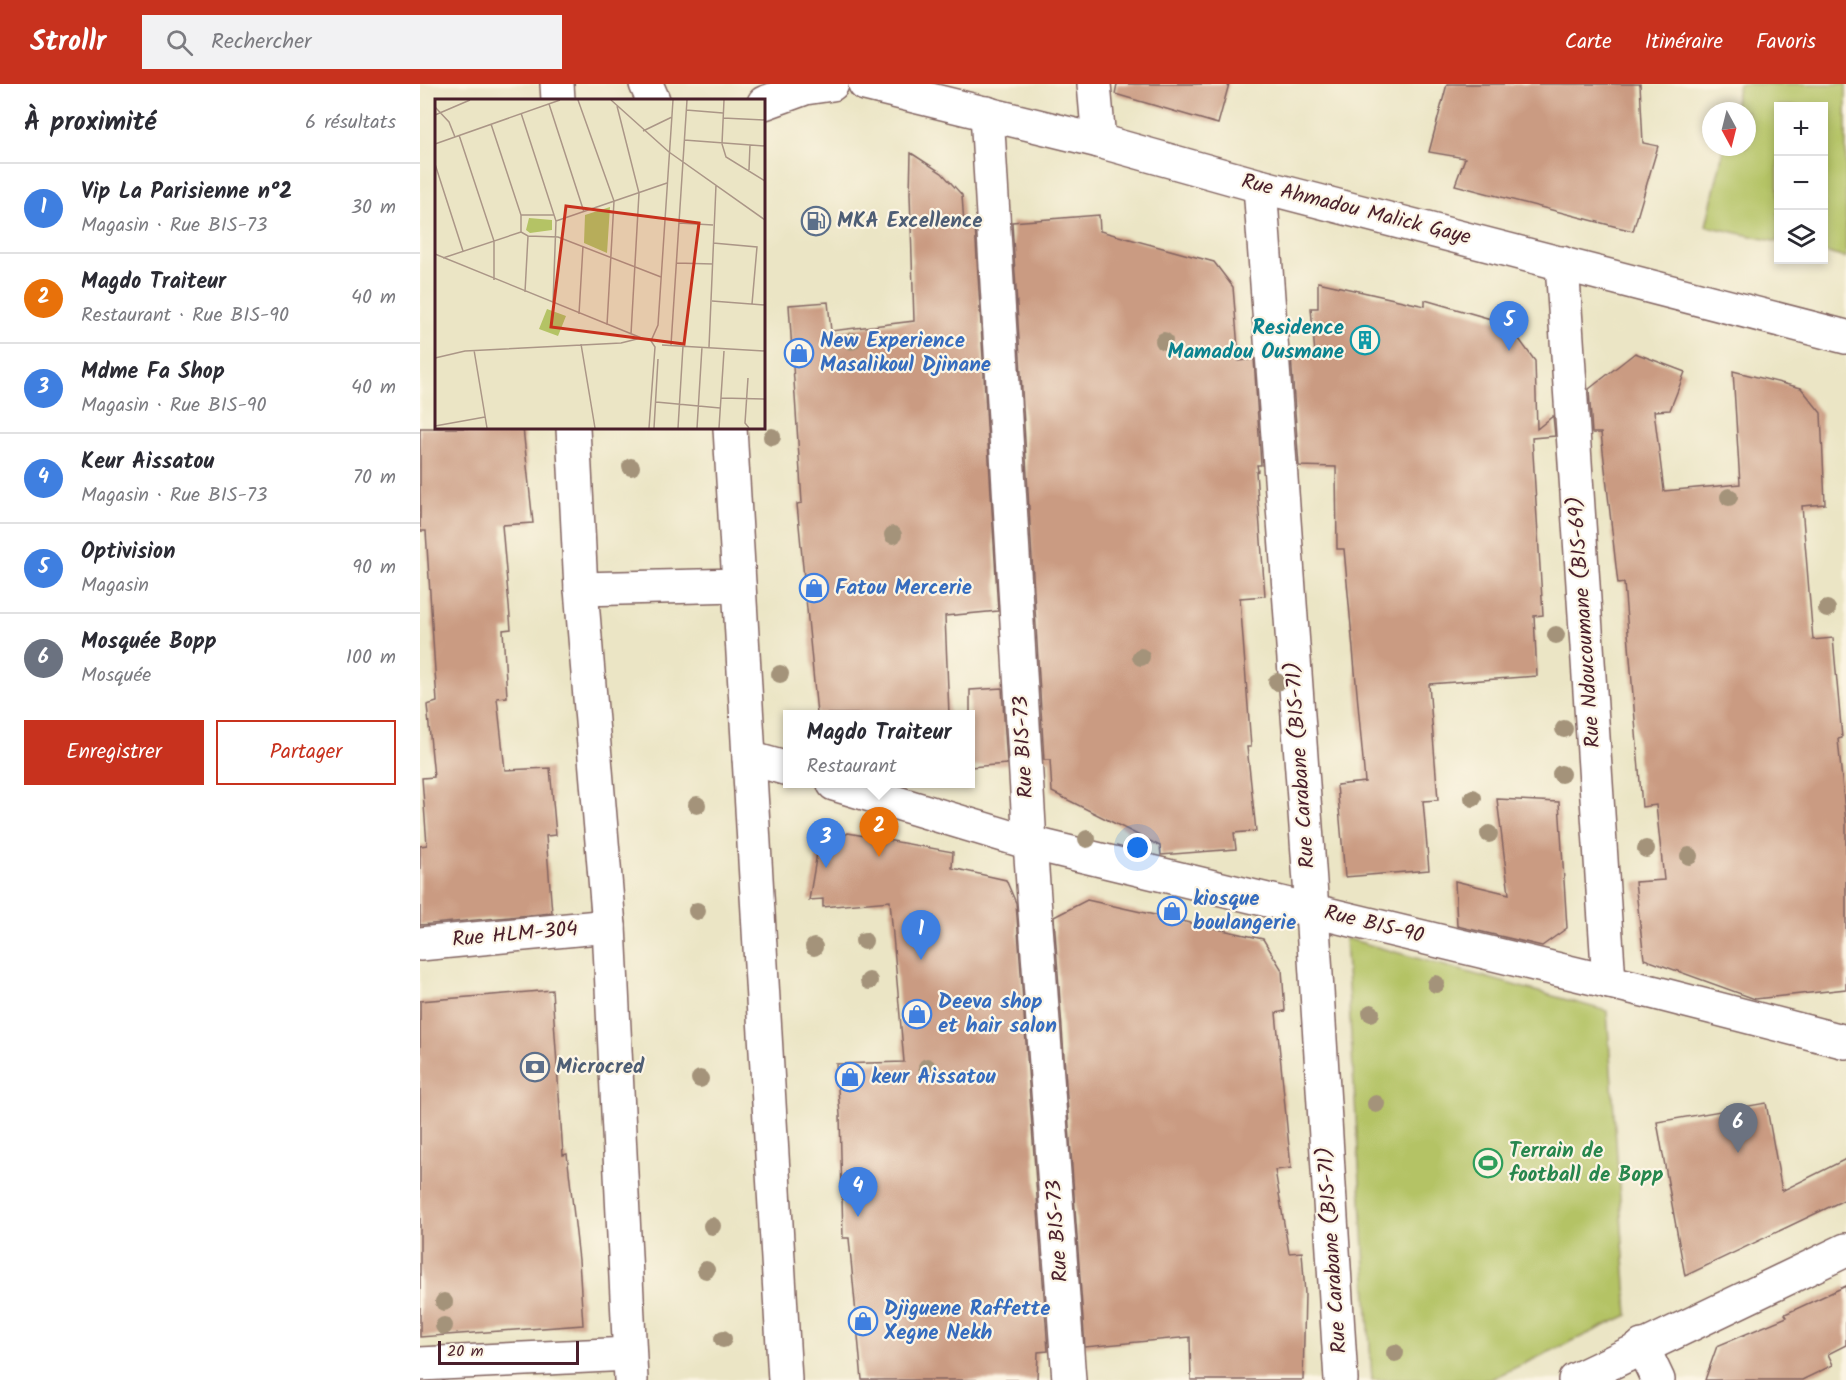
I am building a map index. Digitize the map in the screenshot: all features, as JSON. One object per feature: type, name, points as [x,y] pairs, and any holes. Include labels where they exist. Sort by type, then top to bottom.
[{"type":"street","points":[[557,84],[558,99]]},
{"type":"street","points":[[646,84],[653,99]]},
{"type":"street","points":[[757,99],[764,84]]},
{"type":"street","points":[[765,103],[805,88],[832,84]]},
{"type":"street","points":[[1095,84],[1099,141]]},
{"type":"street","name":"Rue Ahmadou Malick Gaye","points":[[876,85],[1099,141],[1260,186],[1846,337]]},
{"type":"street","name":"Rue BIS-73","points":[[987,113],[1030,843],[1069,1380]]},
{"type":"street","name":"Rue Carabane (BIS-71)","points":[[1260,186],[1312,910],[1341,1380]]},
{"type":"street","name":"Rue Ndoucoumane (BIS-69)","points":[[1562,263],[1609,982]]},
{"type":"street","points":[[420,1364],[630,1367],[609,926],[581,589],[573,429]]},
{"type":"street","points":[[730,429],[785,1380]]},
{"type":"street","points":[[581,589],[739,585]]},
{"type":"street","points":[[749,758],[783,768]]},
{"type":"street","name":"Rue BIS-90","points":[[850,788],[1030,843],[1609,982],[1846,1042]]},
{"type":"street","name":"Rue HLM-304","points":[[420,944],[609,926]]},
{"type":"street","points":[[1575,1380],[1846,1250]]},
{"type":"street","points":[[1642,1346],[1658,1380]]},
{"type":"green space","points":[[1739,84],[1846,84],[1846,258],[1828,253],[1828,102],[1774,102],[1774,241],[1706,226],[1722,156],[1756,156],[1756,102],[1735,102]]},
{"type":"green space","name":"Terrain de football de Bopp","points":[[1345,938],[1607,1011],[1628,1315],[1489,1380],[1372,1380]]},
{"type":"building","points":[[1117,84],[1229,84],[1218,124],[1115,94]]},
{"type":"building","points":[[1447,84],[1640,84],[1643,143],[1658,146],[1633,231],[1455,185],[1465,158],[1429,152]]},
{"type":"building","points":[[911,153],[942,173],[962,195],[964,225],[975,225],[998,611],[945,616],[949,710],[817,710],[797,504],[802,503],[789,305],[828,302],[831,331],[914,321]]},
{"type":"building","points":[[1099,215],[1100,231],[1214,262],[1233,287],[1239,361],[1254,359],[1261,465],[1257,465],[1258,471],[1256,472],[1265,596],[1240,598],[1251,747],[1247,747],[1256,831],[1234,833],[1236,849],[1161,855],[1160,846],[1052,792],[1050,760],[1044,760],[1012,222]]},
{"type":"building","points":[[1318,282],[1425,306],[1425,300],[1508,324],[1535,361],[1537,429],[1553,416],[1555,436],[1532,438],[1543,615],[1534,616],[1537,676],[1429,684],[1438,800],[1423,801],[1429,870],[1345,877],[1337,785],[1365,782],[1344,549],[1337,549],[1336,467],[1299,466],[1291,356],[1315,354],[1311,308],[1318,308]]},
{"type":"building","points":[[1635,353],[1685,372],[1670,410],[1654,411],[1664,491],[1740,484],[1733,371],[1801,388],[1821,413],[1825,504],[1802,506],[1813,640],[1833,638],[1842,738],[1838,739],[1846,822],[1846,989],[1755,999],[1644,959],[1635,882],[1664,880],[1656,805],[1642,807],[1624,583],[1618,584],[1601,433],[1592,433],[1589,389]]},
{"type":"building","points":[[420,428],[523,429],[533,523],[502,525],[511,629],[503,630],[507,697],[497,698],[505,770],[550,768],[556,835],[546,836],[552,913],[420,925],[420,846],[427,845],[422,778],[434,777],[427,705],[437,702],[426,531],[420,531]]},
{"type":"building","points":[[1002,688],[1007,764],[975,767],[975,710],[970,710],[970,690]]},
{"type":"building","points":[[1497,799],[1559,802],[1567,928],[1542,946],[1457,926],[1455,881],[1509,894]]},
{"type":"building","points":[[848,833],[953,852],[952,868],[1006,880],[1016,903],[1048,1351],[1038,1352],[1037,1380],[862,1380],[849,1238],[843,1238],[840,1115],[836,1064],[904,1062],[890,901],[823,907],[823,899],[809,900],[817,853]]},
{"type":"building","points":[[1087,900],[1263,939],[1282,970],[1285,1011],[1276,1013],[1291,1168],[1275,1170],[1289,1253],[1302,1252],[1305,1294],[1303,1380],[1191,1380],[1190,1337],[1085,1347],[1054,917]]},
{"type":"building","points":[[552,990],[563,1155],[567,1154],[579,1260],[583,1325],[420,1337],[420,1001]]},
{"type":"building","points":[[1766,1103],[1782,1191],[1846,1159],[1846,1199],[1685,1276],[1657,1122]]},
{"type":"building","points":[[1846,1286],[1846,1345],[1828,1354],[1833,1365],[1802,1380],[1705,1380],[1717,1346],[1787,1317],[1785,1314]]},
{"type":"place","name":"MKA Excellence","points":[[816,221]]},
{"type":"place","name":"Residence Mamadou Ousmane","points":[[1365,340]]},
{"type":"place","name":"Optivision","points":[[1509,351]]},
{"type":"place","name":"New Experience Masalikoul Djinane","points":[[799,353]]},
{"type":"place","name":"Fatou Mercerie","points":[[814,588]]},
{"type":"place","name":"Magdo Traiteur","points":[[879,857]]},
{"type":"place","name":"Mdme Fa Shop","points":[[826,868]]},
{"type":"place","name":"kiosque boulangerie","points":[[1172,911]]},
{"type":"place","name":"Vip La Parisienne n°2","points":[[921,960]]},
{"type":"place","name":"Deeva shop et hair salon","points":[[917,1014]]},
{"type":"place","name":"Microcred","points":[[535,1067]]},
{"type":"place","name":"keur Aissatou","points":[[850,1077]]},
{"type":"place","name":"Mosquée Bopp","points":[[1738,1153]]},
{"type":"place","name":"Terrain de football de Bopp","points":[[1488,1163]]},
{"type":"place","name":"Keur Aissatou","points":[[858,1217]]},
{"type":"place","name":"Djiguene Raffette Xegne Nekh","points":[[863,1321]]}]
